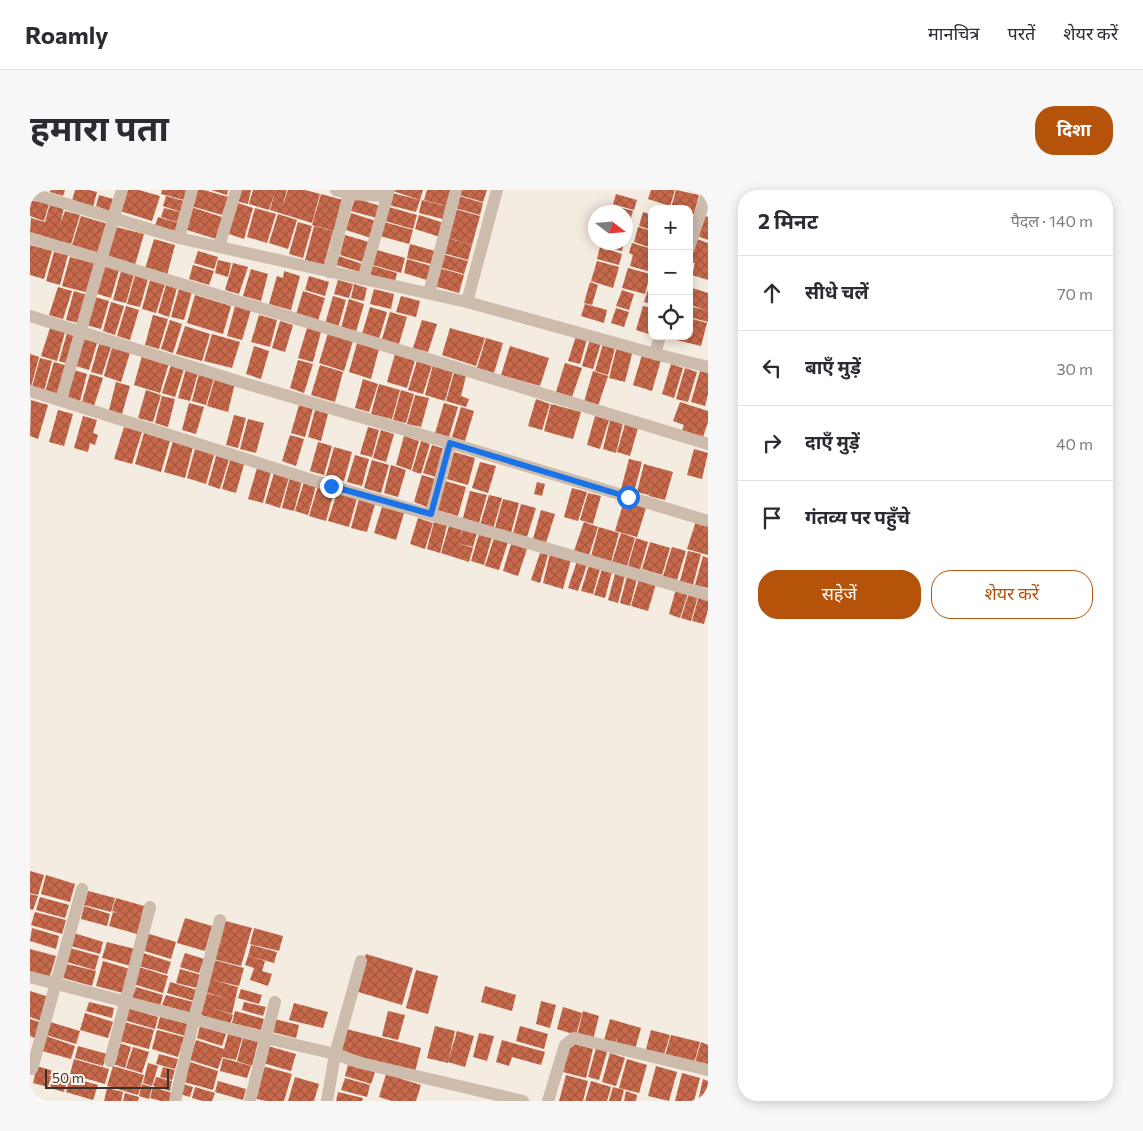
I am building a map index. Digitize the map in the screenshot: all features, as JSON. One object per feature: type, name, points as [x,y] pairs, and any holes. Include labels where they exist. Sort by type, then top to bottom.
[{"type":"street","points":[[62,400],[122,190]]},
{"type":"street","points":[[179,238],[192,190]]},
{"type":"street","points":[[219,247],[236,190]]},
{"type":"street","points":[[336,190],[388,193],[363,279]]},
{"type":"street","points":[[429,293],[456,190]]},
{"type":"street","points":[[467,302],[497,190]]},
{"type":"street","points":[[693,236],[708,190]]},
{"type":"street","points":[[329,272],[349,192]]},
{"type":"street","points":[[30,193],[179,238],[467,302],[708,367]]},
{"type":"street","points":[[30,238],[708,444]]},
{"type":"street","points":[[30,316],[238,381],[708,521]]},
{"type":"street","points":[[655,354],[659,340]]},
{"type":"street","points":[[30,391],[331,486],[708,595]]},
{"type":"street","points":[[431,514],[450,443]]},
{"type":"street","points":[[32,1069],[82,889]]},
{"type":"street","points":[[110,1061],[150,907]]},
{"type":"street","points":[[175,1101],[220,920]]},
{"type":"street","points":[[328,1101],[335,1054],[361,961]]},
{"type":"street","points":[[30,977],[194,1020],[335,1054],[466,1095],[523,1101]]},
{"type":"street","points":[[250,1101],[275,1002]]},
{"type":"street","points":[[548,1101],[565,1045],[574,1038],[708,1070]]},
{"type":"building","points":[[51,190],[65,190],[63,196],[50,192]]},
{"type":"building","points":[[75,190],[97,192],[93,207],[72,201]]},
{"type":"building","points":[[126,190],[139,190],[160,196],[152,221],[120,211]]},
{"type":"building","points":[[162,190],[187,190],[184,200],[161,194]]},
{"type":"building","points":[[196,190],[204,190],[228,197],[222,215],[191,206]]},
{"type":"building","points":[[211,190],[228,190],[227,195]]},
{"type":"building","points":[[239,190],[251,190],[248,204],[236,201]]},
{"type":"building","points":[[253,190],[287,190],[282,208],[288,190],[305,190],[320,194],[312,223],[270,210],[275,192],[269,210],[249,204]]},
{"type":"building","points":[[390,190],[423,190],[420,200]]},
{"type":"building","points":[[427,190],[451,190],[447,206],[424,200]]},
{"type":"building","points":[[461,190],[487,190],[483,202],[459,195]]},
{"type":"building","points":[[651,190],[675,190],[670,205],[648,199]]},
{"type":"building","points":[[676,190],[699,195],[694,214],[693,205],[672,205]]},
{"type":"building","points":[[392,193],[420,200],[416,212],[389,205]]},
{"type":"building","points":[[321,194],[343,200],[334,231],[312,225]]},
{"type":"building","points":[[616,194],[637,200],[634,210],[633,205],[613,204]]},
{"type":"building","points":[[99,195],[113,199],[109,211],[96,206]]},
{"type":"building","points":[[166,196],[184,201],[181,212],[163,206]]},
{"type":"building","points":[[459,196],[483,203],[480,215],[455,208]]},
{"type":"building","points":[[355,198],[380,206],[377,218],[351,211]]},
{"type":"building","points":[[30,200],[49,204],[44,221],[30,216]]},
{"type":"building","points":[[422,200],[446,206],[443,219],[419,213]]},
{"type":"building","points":[[235,202],[253,208],[244,239],[226,233]]},
{"type":"building","points":[[50,204],[64,208],[60,224],[65,211],[80,215],[71,244],[30,234],[31,218],[45,222]]},
{"type":"building","points":[[191,207],[222,217],[216,239],[184,229]]},
{"type":"building","points":[[389,207],[417,215],[413,229],[385,221]]},
{"type":"building","points":[[164,208],[180,212],[177,222],[161,217]]},
{"type":"building","points":[[255,208],[276,214],[267,243],[247,237]]},
{"type":"building","points":[[455,209],[480,216],[472,245],[448,238]]},
{"type":"building","points":[[643,212],[648,214],[648,229],[639,226]]},
{"type":"building","points":[[351,213],[376,221],[371,238],[346,230]]},
{"type":"building","points":[[278,214],[297,220],[288,249],[269,243]]},
{"type":"building","points":[[419,215],[444,223],[440,237],[415,229]]},
{"type":"building","points":[[81,216],[108,224],[99,253],[72,245]]},
{"type":"building","points":[[704,216],[708,217],[708,240],[697,236]]},
{"type":"building","points":[[158,217],[179,223],[176,232],[155,226]]},
{"type":"building","points":[[298,222],[312,226],[303,258],[289,254]]},
{"type":"building","points":[[384,222],[413,230],[409,244],[380,236]]},
{"type":"building","points":[[314,226],[333,231],[324,265],[305,260]]},
{"type":"building","points":[[116,227],[144,234],[135,265],[108,258]]},
{"type":"building","points":[[638,227],[648,230],[648,247],[634,242]]},
{"type":"building","points":[[345,235],[369,242],[363,262],[340,255]]},
{"type":"building","points":[[447,238],[472,245],[468,260],[443,253]]},
{"type":"building","points":[[154,239],[175,245],[167,275],[145,269]]},
{"type":"building","points":[[697,239],[708,243],[708,280],[693,275],[695,263],[693,263],[693,252]]},
{"type":"building","points":[[633,243],[648,248],[648,271],[630,266],[633,255],[629,253],[630,250],[633,250]]},
{"type":"building","points":[[410,244],[435,251],[431,264],[407,258]]},
{"type":"building","points":[[30,245],[52,251],[44,279],[30,275]]},
{"type":"building","points":[[377,250],[405,258],[401,273],[373,265]]},
{"type":"building","points":[[599,250],[609,250],[622,254],[619,265],[597,259]]},
{"type":"building","points":[[198,251],[218,257],[214,269],[194,263]]},
{"type":"building","points":[[54,252],[68,255],[60,285],[46,281]]},
{"type":"building","points":[[442,254],[468,261],[464,274],[439,267]]},
{"type":"building","points":[[339,256],[362,264],[360,272],[336,265]]},
{"type":"building","points":[[70,257],[97,264],[89,293],[62,286]]},
{"type":"building","points":[[407,259],[431,266],[427,280],[404,273]]},
{"type":"building","points":[[218,260],[231,263],[228,277],[215,273]]},
{"type":"building","points":[[597,261],[619,267],[613,288],[591,281]]},
{"type":"building","points":[[233,263],[248,267],[239,294],[225,290]]},
{"type":"building","points":[[103,265],[119,270],[111,298],[94,293]]},
{"type":"building","points":[[193,265],[214,271],[209,285],[189,279]]},
{"type":"building","points":[[373,266],[397,273],[395,282],[370,275]]},
{"type":"building","points":[[439,268],[464,275],[459,293],[434,286]]},
{"type":"building","points":[[628,268],[648,273],[645,294],[622,288]]},
{"type":"building","points":[[251,269],[268,274],[261,301],[243,296]]},
{"type":"building","points":[[121,271],[134,274],[126,303],[113,300]]},
{"type":"building","points":[[284,271],[300,276],[291,310],[269,304],[277,276],[283,278]]},
{"type":"building","points":[[135,275],[148,279],[140,307],[127,304]]},
{"type":"building","points":[[309,276],[329,282],[325,296],[305,290]]},
{"type":"building","points":[[150,280],[165,284],[156,313],[142,309]]},
{"type":"building","points":[[338,280],[353,284],[349,298],[334,294]]},
{"type":"building","points":[[590,282],[598,285],[592,305],[584,303]]},
{"type":"building","points":[[354,284],[367,288],[364,301],[351,298]]},
{"type":"building","points":[[166,285],[177,288],[169,317],[158,313]]},
{"type":"building","points":[[58,287],[72,291],[63,319],[49,315]]},
{"type":"building","points":[[693,288],[708,293],[708,322],[693,318],[693,307],[705,310],[693,306]]},
{"type":"building","points":[[179,289],[192,292],[184,320],[171,317]]},
{"type":"building","points":[[374,289],[394,294],[391,309],[370,304]]},
{"type":"building","points":[[622,290],[634,294],[629,310],[616,306]]},
{"type":"building","points":[[648,290],[648,303],[644,302]]},
{"type":"building","points":[[74,291],[87,295],[79,323],[66,320]]},
{"type":"building","points":[[303,291],[325,298],[318,321],[296,315]]},
{"type":"building","points":[[195,295],[231,306],[223,334],[187,323]]},
{"type":"building","points":[[333,296],[346,300],[338,328],[325,324]]},
{"type":"building","points":[[401,296],[420,301],[416,317],[396,312]]},
{"type":"building","points":[[95,297],[109,301],[101,329],[86,325]]},
{"type":"building","points":[[349,299],[364,304],[356,332],[341,328]]},
{"type":"building","points":[[111,302],[124,306],[115,335],[103,331]]},
{"type":"building","points":[[585,304],[607,310],[604,323],[581,316]]},
{"type":"building","points":[[126,306],[139,310],[130,340],[117,336]]},
{"type":"building","points":[[235,306],[251,310],[242,340],[227,336]]},
{"type":"building","points":[[643,306],[648,307],[648,334],[636,330]]},
{"type":"building","points":[[370,307],[387,312],[379,339],[362,334]]},
{"type":"building","points":[[616,308],[629,312],[624,327],[611,323]]},
{"type":"building","points":[[390,312],[407,317],[399,344],[382,339]]},
{"type":"building","points":[[153,315],[168,319],[159,349],[145,345]]},
{"type":"building","points":[[259,315],[277,320],[270,347],[251,342]]},
{"type":"building","points":[[693,319],[707,323],[701,346],[676,340],[693,340]]},
{"type":"building","points":[[170,320],[182,324],[173,353],[161,349]]},
{"type":"building","points":[[422,320],[437,324],[428,352],[413,348]]},
{"type":"building","points":[[280,321],[293,325],[285,352],[272,348]]},
{"type":"building","points":[[185,326],[210,334],[202,361],[176,354]]},
{"type":"building","points":[[50,328],[65,332],[57,361],[41,356]]},
{"type":"building","points":[[307,328],[321,332],[313,362],[298,358]]},
{"type":"building","points":[[450,328],[485,338],[476,366],[442,355]]},
{"type":"building","points":[[67,333],[77,335],[69,364],[59,361]]},
{"type":"building","points":[[328,333],[353,341],[344,371],[319,363]]},
{"type":"building","points":[[212,334],[240,342],[232,368],[204,361]]},
{"type":"building","points":[[576,336],[587,339],[580,364],[568,361]]},
{"type":"building","points":[[486,338],[503,343],[494,373],[477,368]]},
{"type":"building","points":[[84,339],[97,343],[89,370],[76,366]]},
{"type":"building","points":[[590,339],[601,343],[593,369],[582,366]]},
{"type":"building","points":[[357,343],[379,349],[371,379],[349,372]]},
{"type":"building","points":[[99,344],[111,347],[102,375],[91,372]]},
{"type":"building","points":[[603,344],[615,348],[608,375],[595,371]]},
{"type":"building","points":[[254,346],[269,351],[261,379],[246,374]]},
{"type":"building","points":[[510,346],[549,358],[540,386],[501,375]]},
{"type":"building","points":[[617,346],[633,350],[625,382],[609,378]]},
{"type":"building","points":[[112,348],[130,353],[121,382],[104,376]]},
{"type":"building","points":[[30,354],[39,357],[31,387],[30,387]]},
{"type":"building","points":[[395,354],[415,360],[407,388],[387,382]]},
{"type":"building","points":[[642,355],[661,360],[652,391],[633,385]]},
{"type":"building","points":[[142,356],[169,363],[160,393],[134,385]]},
{"type":"building","points":[[40,358],[52,361],[44,391],[32,387]]},
{"type":"building","points":[[298,360],[313,364],[304,393],[290,388]]},
{"type":"building","points":[[417,361],[432,365],[423,394],[408,390]]},
{"type":"building","points":[[54,362],[68,366],[60,396],[45,392]]},
{"type":"building","points":[[565,363],[582,368],[572,397],[556,392]]},
{"type":"building","points":[[671,364],[683,368],[674,398],[662,394]]},
{"type":"building","points":[[171,365],[184,369],[175,397],[162,393]]},
{"type":"building","points":[[320,365],[343,372],[335,402],[311,395]]},
{"type":"building","points":[[433,365],[453,372],[445,401],[425,395]]},
{"type":"building","points":[[685,368],[697,372],[688,402],[676,399]]},
{"type":"building","points":[[186,369],[198,373],[190,401],[178,398]]},
{"type":"building","points":[[74,370],[87,374],[80,401],[67,398]]},
{"type":"building","points":[[593,371],[608,376],[598,406],[584,402]]},
{"type":"building","points":[[700,371],[708,373],[708,394],[705,406],[691,402]]},
{"type":"building","points":[[454,373],[466,376],[461,396],[469,399],[466,407],[446,401]]},
{"type":"building","points":[[90,374],[103,378],[94,406],[82,402]]},
{"type":"building","points":[[199,374],[214,378],[206,405],[192,401]]},
{"type":"building","points":[[215,378],[235,383],[228,412],[207,406]]},
{"type":"building","points":[[363,379],[378,384],[369,412],[355,408]]},
{"type":"building","points":[[116,382],[130,386],[122,414],[109,410]]},
{"type":"building","points":[[379,384],[400,390],[392,419],[371,414]]},
{"type":"building","points":[[146,390],[161,395],[153,422],[138,418]]},
{"type":"building","points":[[401,390],[414,394],[406,423],[393,420]]},
{"type":"building","points":[[415,395],[429,398],[421,427],[407,424]]},
{"type":"building","points":[[162,396],[175,399],[168,427],[155,423]]},
{"type":"building","points":[[536,399],[550,404],[542,430],[528,426]]},
{"type":"building","points":[[31,400],[48,405],[38,439],[30,436]]},
{"type":"building","points":[[680,402],[708,411],[708,422],[702,440],[681,433],[684,425],[673,421]]},
{"type":"building","points":[[189,403],[204,407],[196,434],[182,430]]},
{"type":"building","points":[[444,403],[458,407],[449,437],[435,433]]},
{"type":"building","points":[[551,404],[581,412],[573,439],[544,431]]},
{"type":"building","points":[[299,405],[313,409],[305,437],[291,433]]},
{"type":"building","points":[[461,407],[474,411],[465,441],[452,437]]},
{"type":"building","points":[[58,410],[73,414],[64,446],[49,442]]},
{"type":"building","points":[[315,410],[328,414],[321,441],[308,437]]},
{"type":"building","points":[[234,415],[246,418],[238,448],[226,445]]},
{"type":"building","points":[[83,416],[97,420],[93,433],[98,435],[95,445],[90,443],[88,452],[74,448]]},
{"type":"building","points":[[595,416],[609,420],[600,449],[587,445]]},
{"type":"building","points":[[248,419],[264,423],[256,453],[240,449]]},
{"type":"building","points":[[610,420],[623,423],[616,453],[603,449]]},
{"type":"building","points":[[625,424],[638,428],[630,456],[617,452]]},
{"type":"building","points":[[124,427],[142,432],[132,464],[114,459]]},
{"type":"building","points":[[368,427],[379,430],[372,457],[360,454]]},
{"type":"building","points":[[381,430],[394,434],[386,462],[373,458]]},
{"type":"building","points":[[144,433],[170,441],[161,472],[135,464]]},
{"type":"building","points":[[290,435],[304,439],[296,466],[282,461]]},
{"type":"building","points":[[404,436],[419,441],[411,470],[396,465]]},
{"type":"building","points":[[173,441],[193,447],[185,478],[164,472]]},
{"type":"building","points":[[421,441],[430,444],[421,474],[412,471]]},
{"type":"building","points":[[318,442],[332,446],[324,475],[310,471]]},
{"type":"building","points":[[432,445],[445,449],[436,477],[423,473]]},
{"type":"building","points":[[334,447],[352,452],[344,481],[326,476]]},
{"type":"building","points":[[195,449],[214,455],[206,484],[187,478]]},
{"type":"building","points":[[694,449],[708,453],[702,479],[687,475]]},
{"type":"building","points":[[454,452],[475,458],[468,485],[447,479]]},
{"type":"building","points":[[355,455],[369,459],[362,486],[347,482]]},
{"type":"building","points":[[216,456],[229,459],[220,489],[208,485]]},
{"type":"building","points":[[629,459],[642,462],[634,492],[621,489]]},
{"type":"building","points":[[230,460],[244,464],[236,493],[222,489]]},
{"type":"building","points":[[372,460],[389,465],[381,493],[364,488]]},
{"type":"building","points":[[480,462],[496,466],[488,493],[472,488]]},
{"type":"building","points":[[644,464],[673,472],[665,500],[649,496],[652,484],[649,495],[637,492]]},
{"type":"building","points":[[391,465],[406,470],[398,497],[384,493]]},
{"type":"building","points":[[257,468],[271,472],[263,503],[248,499]]},
{"type":"building","points":[[274,473],[289,477],[280,508],[265,503]]},
{"type":"building","points":[[422,475],[435,479],[427,507],[414,502]]},
{"type":"building","points":[[290,477],[302,481],[294,511],[282,508]]},
{"type":"building","points":[[445,481],[466,487],[458,516],[437,510]]},
{"type":"building","points":[[304,482],[316,486],[308,515],[295,511]]},
{"type":"building","points":[[537,482],[545,484],[542,496],[534,494]]},
{"type":"building","points":[[318,486],[334,491],[326,521],[309,516]]},
{"type":"building","points":[[572,488],[587,492],[578,521],[564,517]]},
{"type":"building","points":[[470,491],[487,495],[479,523],[463,518]]},
{"type":"building","points":[[337,493],[357,498],[349,527],[328,521]]},
{"type":"building","points":[[588,493],[601,496],[593,524],[580,520]]},
{"type":"building","points":[[489,495],[502,498],[493,529],[480,525]]},
{"type":"building","points":[[359,499],[375,504],[367,532],[351,528]]},
{"type":"building","points":[[503,499],[519,503],[511,533],[495,528]]},
{"type":"building","points":[[624,501],[646,508],[637,537],[615,531]]},
{"type":"building","points":[[521,504],[536,508],[527,537],[513,533]]},
{"type":"building","points":[[382,507],[404,513],[396,540],[374,533]]},
{"type":"building","points":[[541,510],[555,514],[546,543],[533,539]]},
{"type":"building","points":[[418,518],[433,523],[425,549],[410,544]]},
{"type":"building","points":[[696,521],[708,525],[708,555],[687,549]]},
{"type":"building","points":[[434,522],[447,526],[440,553],[427,549]]},
{"type":"building","points":[[584,522],[598,527],[589,555],[574,551]]},
{"type":"building","points":[[449,526],[462,530],[460,538],[463,529],[477,533],[473,547],[458,543],[473,548],[469,562],[441,553]]},
{"type":"building","points":[[599,527],[619,533],[611,562],[591,556]]},
{"type":"building","points":[[621,533],[635,538],[627,566],[612,562]]},
{"type":"building","points":[[479,534],[492,537],[484,565],[471,561]]},
{"type":"building","points":[[494,538],[508,542],[499,570],[485,566]]},
{"type":"building","points":[[636,538],[648,542],[640,570],[628,566]]},
{"type":"building","points":[[650,542],[670,548],[662,575],[642,569]]},
{"type":"building","points":[[511,544],[527,549],[518,576],[503,571]]},
{"type":"building","points":[[672,547],[686,551],[677,580],[663,576]]},
{"type":"building","points":[[688,551],[701,554],[693,585],[680,581]]},
{"type":"building","points":[[540,553],[548,555],[540,583],[531,580]]},
{"type":"building","points":[[550,554],[571,560],[563,589],[543,583]]},
{"type":"building","points":[[703,556],[708,558],[708,588],[695,585]]},
{"type":"building","points":[[577,561],[587,565],[578,591],[568,588]]},
{"type":"building","points":[[589,565],[600,569],[593,594],[581,591]]},
{"type":"building","points":[[602,569],[612,572],[605,598],[594,595]]},
{"type":"building","points":[[615,574],[625,576],[618,603],[608,600]]},
{"type":"building","points":[[627,576],[637,579],[630,606],[620,603]]},
{"type":"building","points":[[639,579],[656,584],[648,611],[631,606]]},
{"type":"building","points":[[676,589],[688,593],[680,618],[669,614]]},
{"type":"building","points":[[689,593],[698,596],[691,621],[681,618]]},
{"type":"building","points":[[699,596],[708,599],[708,610],[704,624],[692,621]]},
{"type":"building","points":[[30,871],[44,875],[38,895],[30,893]]},
{"type":"building","points":[[46,875],[75,884],[70,902],[41,894]]},
{"type":"building","points":[[88,891],[115,898],[111,912],[84,905]]},
{"type":"building","points":[[30,894],[38,896],[33,910],[30,909]]},
{"type":"building","points":[[40,897],[69,905],[65,918],[36,910]]},
{"type":"building","points":[[116,898],[144,906],[137,934],[109,926],[113,912],[119,913],[112,911]]},
{"type":"building","points":[[84,906],[110,914],[107,926],[81,919]]},
{"type":"building","points":[[35,912],[66,920],[62,934],[31,925]]},
{"type":"building","points":[[185,918],[212,926],[205,951],[177,943]]},
{"type":"building","points":[[222,920],[252,928],[241,966],[213,959],[217,942],[225,944],[216,941]]},
{"type":"building","points":[[32,928],[59,936],[56,949],[30,941]]},
{"type":"building","points":[[254,928],[283,936],[279,951],[250,944]]},
{"type":"building","points":[[74,933],[103,942],[100,954],[71,946]]},
{"type":"building","points":[[146,933],[176,942],[171,959],[141,950]]},
{"type":"building","points":[[107,942],[135,949],[131,966],[102,958]]},
{"type":"building","points":[[251,945],[277,952],[274,963],[248,956]]},
{"type":"building","points":[[70,948],[99,956],[95,970],[67,962]]},
{"type":"building","points":[[30,949],[56,956],[49,979],[30,973]]},
{"type":"building","points":[[143,953],[171,962],[167,974],[139,966]]},
{"type":"building","points":[[185,953],[204,959],[199,973],[180,967]]},
{"type":"building","points":[[366,954],[413,968],[402,1005],[355,991]]},
{"type":"building","points":[[248,956],[265,961],[262,971],[272,974],[268,986],[250,980],[254,968],[245,965]]},
{"type":"building","points":[[214,960],[244,968],[239,986],[213,980],[238,987],[232,1014],[212,1008],[233,1015],[230,1024],[201,1015],[207,993],[231,1000],[206,992]]},
{"type":"building","points":[[103,961],[130,969],[123,993],[96,986]]},
{"type":"building","points":[[67,964],[96,971],[92,986],[63,978]]},
{"type":"building","points":[[139,967],[168,976],[163,993],[133,984]]},
{"type":"building","points":[[180,969],[201,975],[197,988],[176,983]]},
{"type":"building","points":[[416,970],[438,976],[428,1014],[406,1008]]},
{"type":"building","points":[[170,982],[197,990],[194,1001],[167,993]]},
{"type":"building","points":[[485,986],[516,995],[512,1011],[481,1002]]},
{"type":"building","points":[[136,987],[163,995],[160,1006],[132,998]]},
{"type":"building","points":[[241,989],[262,995],[259,1004],[238,998]]},
{"type":"building","points":[[30,991],[49,997],[41,1021],[30,1017]]},
{"type":"building","points":[[166,995],[193,1002],[189,1013],[162,1005]]},
{"type":"building","points":[[541,1001],[556,1005],[550,1028],[536,1024]]},
{"type":"building","points":[[89,1002],[114,1008],[112,1018],[86,1011]]},
{"type":"building","points":[[244,1002],[266,1007],[263,1016],[242,1010]]},
{"type":"building","points":[[294,1003],[328,1012],[323,1028],[289,1020]]},
{"type":"building","points":[[563,1007],[582,1013],[576,1035],[557,1029]]},
{"type":"building","points":[[127,1008],[158,1017],[155,1029],[124,1020]]},
{"type":"building","points":[[235,1011],[264,1019],[261,1030],[232,1023]]},
{"type":"building","points":[[388,1011],[405,1015],[398,1040],[382,1036]]},
{"type":"building","points":[[583,1011],[599,1016],[593,1040],[577,1036]]},
{"type":"building","points":[[85,1013],[113,1022],[108,1038],[80,1030]]},
{"type":"building","points":[[160,1017],[188,1024],[185,1036],[157,1028]]},
{"type":"building","points":[[30,1019],[39,1022],[35,1038],[30,1036]]},
{"type":"building","points":[[274,1019],[299,1025],[296,1038],[272,1032]]},
{"type":"building","points":[[610,1019],[641,1028],[634,1053],[615,1047],[618,1035],[614,1047],[603,1044]]},
{"type":"building","points":[[50,1022],[80,1031],[76,1044],[46,1035]]},
{"type":"building","points":[[124,1022],[154,1030],[149,1049],[119,1041]]},
{"type":"building","points":[[200,1026],[226,1034],[222,1046],[197,1038]]},
{"type":"building","points":[[435,1026],[455,1031],[448,1063],[427,1058]]},
{"type":"building","points":[[520,1026],[548,1034],[544,1049],[516,1041]]},
{"type":"building","points":[[346,1029],[421,1048],[415,1072],[340,1052]]},
{"type":"building","points":[[157,1030],[184,1037],[178,1057],[152,1049]]},
{"type":"building","points":[[651,1030],[670,1035],[663,1058],[645,1053]]},
{"type":"building","points":[[457,1031],[474,1036],[465,1067],[448,1062]]},
{"type":"building","points":[[479,1033],[494,1036],[487,1061],[473,1057]]},
{"type":"building","points":[[228,1034],[242,1038],[236,1060],[222,1057],[218,1069],[190,1060],[196,1040],[224,1049]]},
{"type":"building","points":[[671,1035],[700,1042],[693,1067],[664,1059]]},
{"type":"building","points":[[46,1036],[75,1046],[71,1059],[42,1051]]},
{"type":"building","points":[[243,1038],[258,1042],[252,1066],[237,1061]]},
{"type":"building","points":[[502,1040],[545,1052],[541,1065],[512,1057],[509,1066],[496,1062]]},
{"type":"building","points":[[701,1042],[708,1045],[708,1070],[694,1066]]},
{"type":"building","points":[[119,1043],[131,1047],[125,1068],[113,1064]]},
{"type":"building","points":[[571,1043],[593,1049],[586,1078],[563,1072]]},
{"type":"building","points":[[78,1046],[107,1054],[103,1066],[75,1058]]},
{"type":"building","points":[[268,1046],[296,1054],[291,1071],[263,1063]]},
{"type":"building","points":[[133,1047],[149,1052],[142,1073],[126,1068]]},
{"type":"building","points":[[596,1048],[607,1052],[599,1080],[588,1077]]},
{"type":"building","points":[[610,1053],[625,1058],[616,1086],[602,1082]]},
{"type":"building","points":[[159,1054],[178,1059],[175,1069],[156,1064]]},
{"type":"building","points":[[223,1058],[251,1066],[247,1078],[220,1071]]},
{"type":"building","points":[[74,1059],[109,1069],[105,1084],[70,1074]]},
{"type":"building","points":[[627,1059],[647,1065],[639,1093],[619,1088]]},
{"type":"building","points":[[190,1062],[218,1071],[213,1090],[184,1082]]},
{"type":"building","points":[[148,1063],[158,1066],[152,1086],[143,1083]]},
{"type":"building","points":[[348,1065],[375,1072],[371,1084],[345,1076]]},
{"type":"building","points":[[37,1066],[53,1071],[48,1087],[33,1083]]},
{"type":"building","points":[[113,1066],[144,1075],[138,1095],[107,1086]]},
{"type":"building","points":[[262,1066],[292,1074],[284,1101],[266,1101],[253,1098]]},
{"type":"building","points":[[656,1066],[677,1072],[669,1101],[648,1096]]},
{"type":"building","points":[[163,1067],[175,1070],[172,1080],[160,1077]]},
{"type":"building","points":[[54,1072],[68,1076],[64,1092],[50,1088]]},
{"type":"building","points":[[682,1073],[700,1078],[694,1101],[675,1101]]},
{"type":"building","points":[[386,1074],[421,1085],[416,1101],[392,1101],[379,1097]]},
{"type":"building","points":[[566,1075],[588,1081],[583,1101],[559,1101]]},
{"type":"building","points":[[70,1077],[98,1085],[93,1100],[66,1092]]},
{"type":"building","points":[[156,1077],[172,1081],[170,1091],[153,1086]]},
{"type":"building","points":[[295,1077],[319,1084],[314,1101],[288,1101]]},
{"type":"building","points":[[345,1078],[370,1085],[367,1097],[341,1090]]},
{"type":"building","points":[[703,1079],[708,1081],[708,1101],[698,1101]]},
{"type":"building","points":[[218,1081],[246,1089],[243,1100],[215,1092]]},
{"type":"building","points":[[591,1081],[611,1087],[607,1101],[585,1101]]},
{"type":"building","points":[[142,1084],[152,1087],[149,1099],[139,1096]]},
{"type":"building","points":[[183,1084],[193,1087],[190,1097],[180,1094]]},
{"type":"building","points":[[153,1087],[172,1093],[169,1101],[150,1098]]},
{"type":"building","points":[[195,1087],[215,1093],[212,1101],[192,1098]]},
{"type":"building","points":[[613,1087],[624,1090],[621,1101],[609,1101]]},
{"type":"building","points":[[107,1088],[123,1092],[121,1101],[104,1101]]},
{"type":"building","points":[[626,1091],[637,1095],[636,1101],[624,1101]]},
{"type":"building","points":[[338,1092],[363,1098],[362,1101],[336,1101]]},
{"type":"building","points":[[125,1093],[139,1097],[138,1101],[123,1101]]},
{"type":"route","points":[[331,486],[431,514],[450,443],[628,497]]}]
